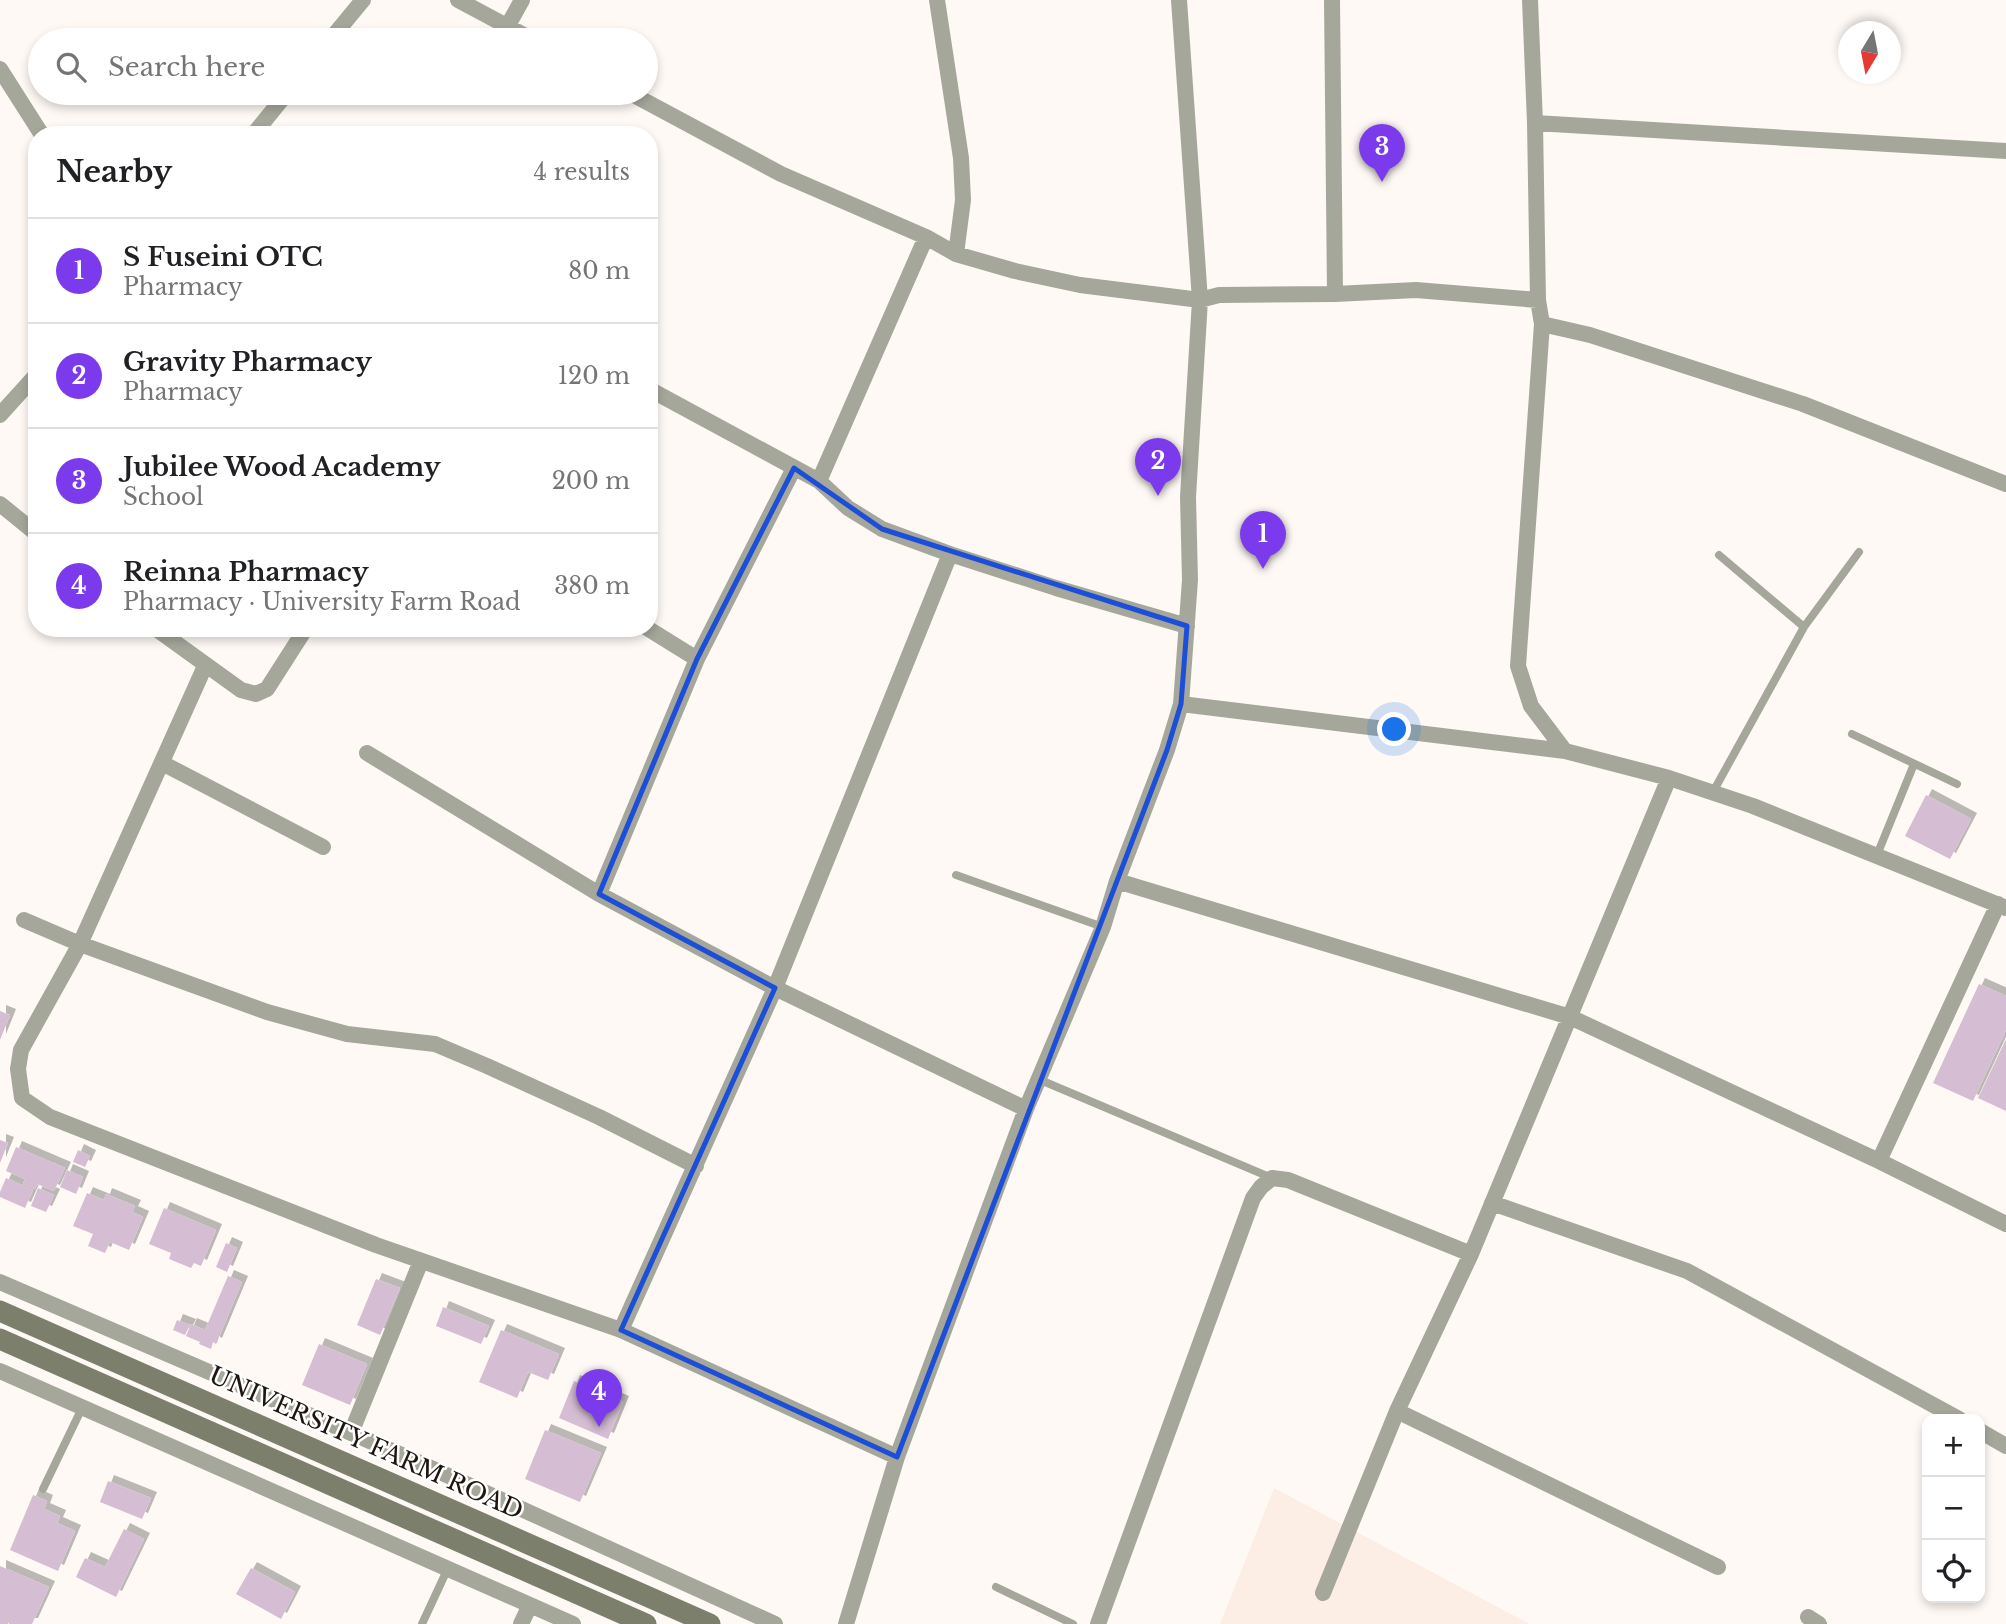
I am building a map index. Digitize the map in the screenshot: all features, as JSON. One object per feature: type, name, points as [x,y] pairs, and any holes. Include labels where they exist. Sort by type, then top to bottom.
[{"type":"street","points":[[340,28],[363,0]]},
{"type":"street","points":[[458,0],[507,27],[522,0]]},
{"type":"street","points":[[937,0],[961,158],[963,200],[956,254]]},
{"type":"street","points":[[846,1624],[897,1457],[1026,1109],[1103,927],[1181,704],[1190,579],[1188,497],[1200,300],[1179,0]]},
{"type":"street","points":[[1332,0],[1335,294]]},
{"type":"street","points":[[1530,0],[1538,300],[1542,324],[1518,666],[1531,706],[1565,751]]},
{"type":"street","points":[[0,69],[36,126]]},
{"type":"street","points":[[260,126],[278,105]]},
{"type":"street","points":[[652,105],[781,174],[926,237],[956,254],[1014,271],[1080,285],[1200,300],[1219,295],[1416,290],[1538,300]]},
{"type":"street","points":[[1535,122],[2006,151]]},
{"type":"street","points":[[819,481],[926,237]]},
{"type":"street","points":[[1542,324],[1590,335],[1803,404],[2006,484]]},
{"type":"street","points":[[0,415],[28,384]]},
{"type":"street","points":[[658,395],[819,481],[848,508],[882,528],[950,554],[1187,626]]},
{"type":"street","points":[[599,894],[697,659],[794,468]]},
{"type":"street","points":[[0,504],[28,527]]},
{"type":"street","points":[[621,1330],[775,988],[950,554]]},
{"type":"street","points":[[658,635],[697,659]]},
{"type":"street","points":[[167,637],[241,690],[256,694],[267,689],[300,637]]},
{"type":"street","points":[[205,666],[80,944],[21,1050],[18,1069],[22,1098],[50,1116],[376,1245],[621,1330],[897,1457]]},
{"type":"street","points":[[1181,704],[1565,751],[1670,778],[1753,806],[2002,906],[1879,1161]]},
{"type":"street","points":[[367,753],[599,894],[775,988],[1026,1109]]},
{"type":"street","points":[[162,763],[323,847]]},
{"type":"street","points":[[1323,1593],[1397,1411],[1471,1254],[1670,778]]},
{"type":"street","points":[[1117,881],[1570,1017],[1879,1161],[2006,1224]]},
{"type":"street","points":[[24,920],[80,944],[267,1012],[347,1034],[435,1044],[599,1117],[696,1166]]},
{"type":"street","points":[[1098,1624],[1253,1198],[1261,1187],[1272,1178],[1288,1180],[1471,1254]]},
{"type":"street","points":[[1492,1203],[1687,1271],[1950,1414]]},
{"type":"street","points":[[351,1433],[421,1261]]},
{"type":"street","points":[[0,1282],[351,1433],[775,1624]]},
{"type":"street","name":"UNIVERSITY FARM ROAD","points":[[0,1311],[710,1624]]},
{"type":"street","points":[[0,1339],[646,1624]]},
{"type":"street","points":[[0,1371],[573,1624]]},
{"type":"street","points":[[1397,1411],[1718,1567]]},
{"type":"street","points":[[1985,1434],[2006,1446]]},
{"type":"street","points":[[520,1624],[530,1605]]},
{"type":"lane","points":[[1713,792],[1804,627],[1859,551]]},
{"type":"lane","points":[[1719,555],[1804,627]]},
{"type":"lane","points":[[1852,734],[1957,785]]},
{"type":"lane","points":[[1877,855],[1914,764]]},
{"type":"lane","points":[[956,875],[1103,927]]},
{"type":"lane","points":[[1038,1079],[1272,1178]]},
{"type":"lane","points":[[43,1489],[82,1408]]},
{"type":"lane","points":[[422,1624],[448,1569]]},
{"type":"lane","points":[[996,1587],[1073,1624]]},
{"type":"highlighted area","points":[[794,468],[882,529],[1187,626],[1181,704],[1167,750],[897,1457],[621,1330],[775,988],[599,894],[697,659]]},
{"type":"shaded area","points":[[1274,1488],[1530,1624],[1220,1624]]},
{"type":"building","points":[[1926,795],[1971,819],[1950,859],[1905,836]]},
{"type":"building","points":[[1979,984],[2006,996],[2006,1030],[1973,1101],[1933,1083]]},
{"type":"building","points":[[0,1011],[10,1015],[0,1040]]},
{"type":"building","points":[[2006,1039],[2006,1111],[1978,1098]]},
{"type":"building","points":[[0,1140],[8,1143],[0,1163]]},
{"type":"building","points":[[16,1147],[65,1168],[54,1191],[37,1184],[35,1189],[23,1184],[25,1179],[6,1171]]},
{"type":"building","points":[[78,1150],[90,1156],[85,1167],[73,1162]]},
{"type":"building","points":[[67,1170],[83,1177],[76,1194],[60,1187]]},
{"type":"building","points":[[6,1178],[33,1190],[25,1208],[0,1197]]},
{"type":"building","points":[[38,1188],[54,1195],[46,1212],[31,1206]]},
{"type":"building","points":[[87,1193],[104,1200],[106,1194],[135,1206],[132,1212],[143,1217],[129,1250],[110,1242],[105,1253],[88,1246],[93,1234],[73,1226]]},
{"type":"building","points":[[164,1208],[216,1230],[201,1266],[194,1263],[191,1268],[169,1259],[171,1253],[149,1244]]},
{"type":"building","points":[[226,1243],[237,1248],[227,1272],[216,1267]]},
{"type":"building","points":[[228,1276],[242,1282],[216,1344],[213,1342],[211,1349],[186,1336],[191,1324],[205,1330]]},
{"type":"building","points":[[376,1279],[400,1288],[380,1335],[357,1325]]},
{"type":"building","points":[[443,1307],[489,1326],[481,1344],[436,1326]]},
{"type":"building","points":[[177,1320],[190,1325],[185,1335],[173,1330]]},
{"type":"building","points":[[501,1330],[559,1354],[548,1380],[528,1372],[517,1398],[479,1382]]},
{"type":"building","points":[[319,1344],[367,1364],[350,1405],[302,1385]]},
{"type":"building","points":[[574,1381],[623,1402],[608,1439],[559,1418]]},
{"type":"building","points":[[545,1430],[601,1453],[580,1502],[525,1479]]},
{"type":"building","points":[[108,1481],[151,1498],[142,1519],[100,1502]]},
{"type":"building","points":[[33,1495],[47,1501],[44,1509],[60,1516],[57,1523],[75,1531],[58,1571],[10,1550]]},
{"type":"building","points":[[124,1529],[144,1539],[116,1597],[76,1577],[85,1558],[105,1567]]},
{"type":"building","points":[[0,1566],[49,1587],[32,1624],[0,1624]]},
{"type":"building","points":[[251,1568],[295,1592],[281,1619],[236,1594]]},
{"type":"place","name":"Jubilee Wood Academy","points":[[1382,182]]},
{"type":"place","name":"Gravity Pharmacy","points":[[1158,496]]},
{"type":"place","name":"S Fuseini OTC","points":[[1263,569]]},
{"type":"place","name":"Reinna Pharmacy","points":[[599,1427]]}]
